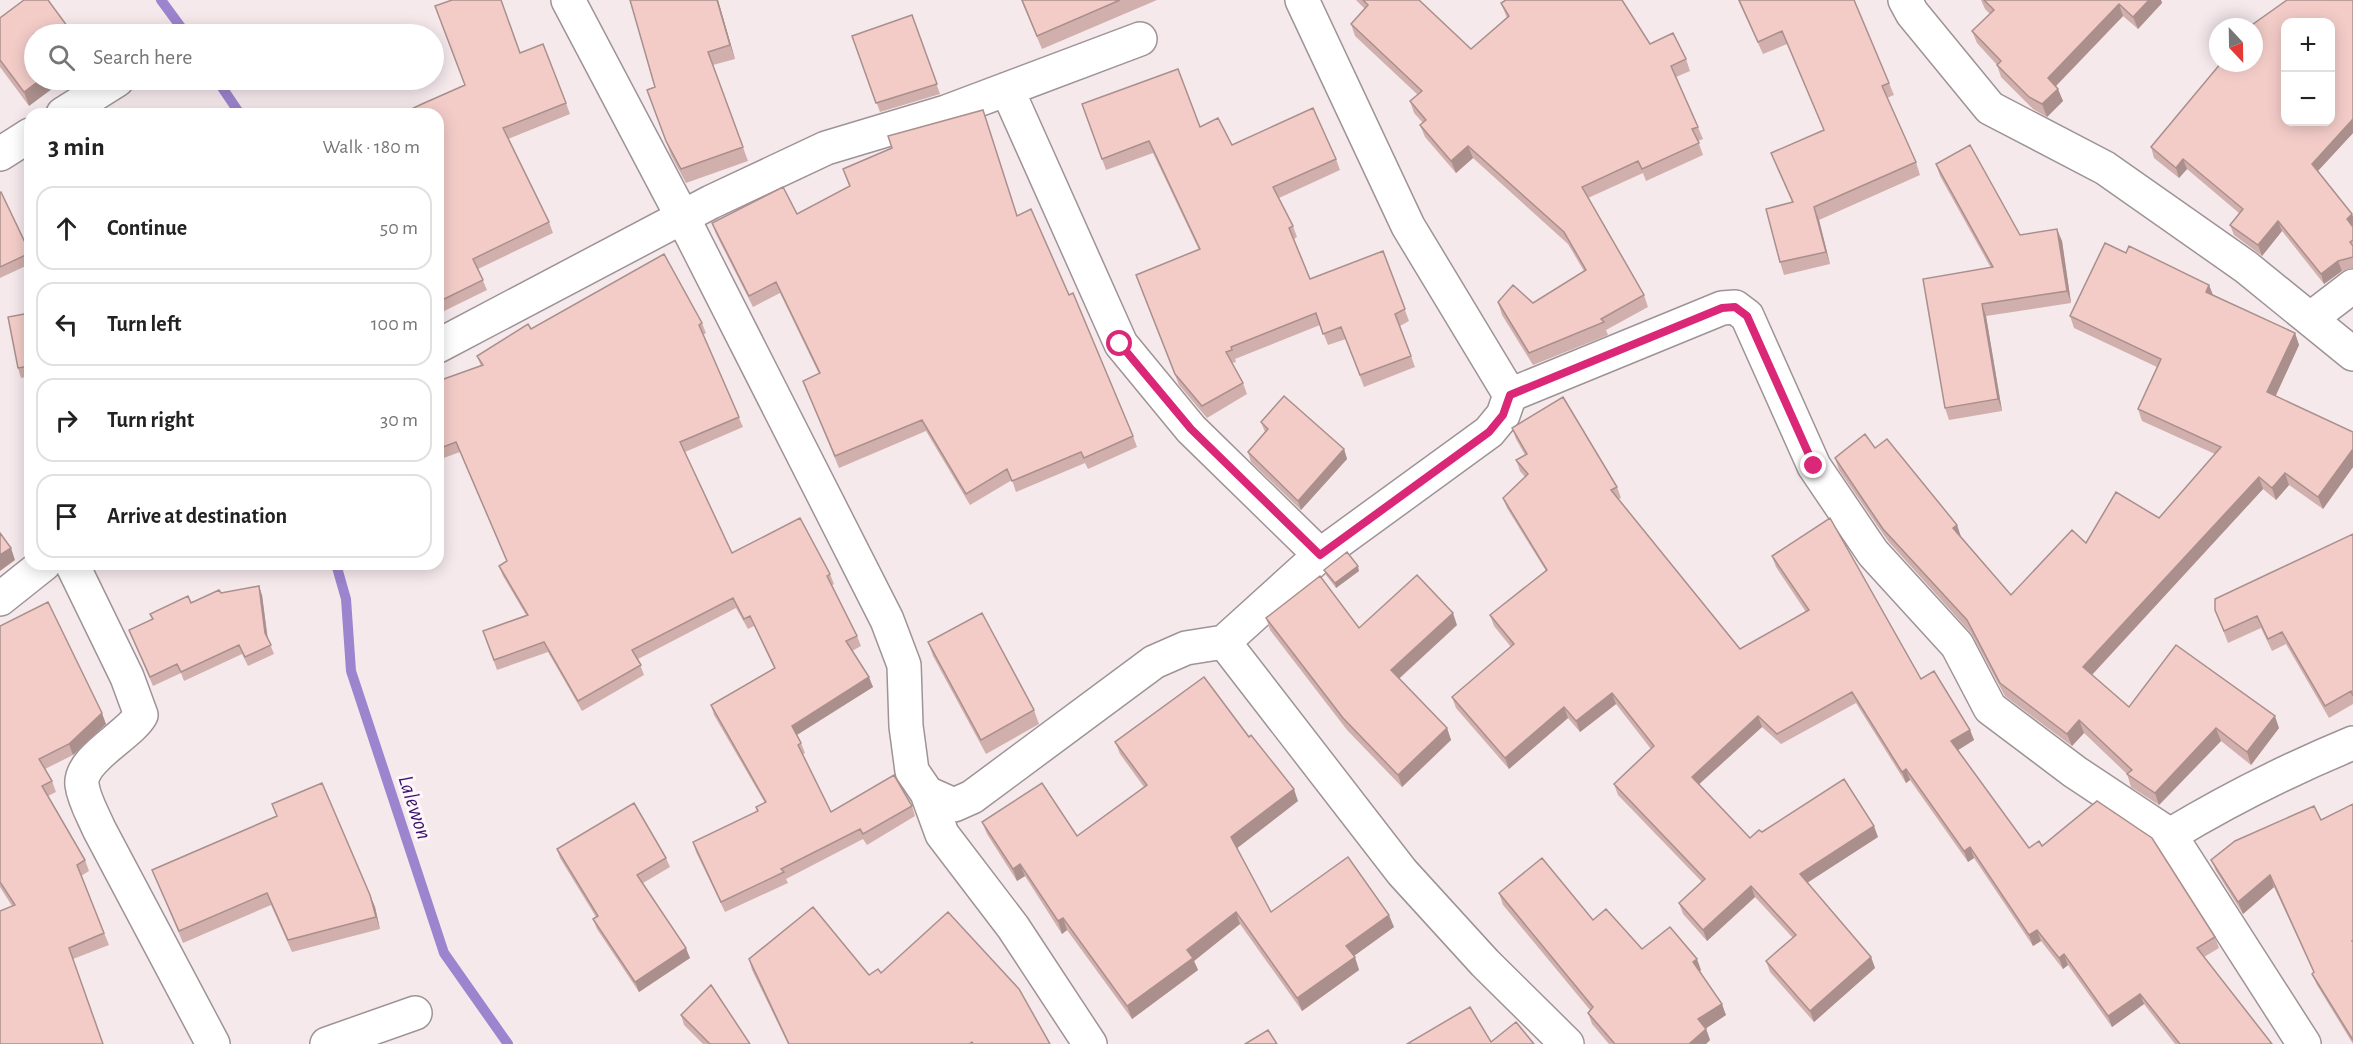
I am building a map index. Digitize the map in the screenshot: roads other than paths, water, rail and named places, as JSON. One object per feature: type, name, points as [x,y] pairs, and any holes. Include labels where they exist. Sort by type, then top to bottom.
[{"type":"street","points":[[568,0],[683,218],[891,628],[904,665],[906,726],[912,771],[927,793],[942,834],[1013,927],[1090,1044]]},
{"type":"street","points":[[1302,0],[1408,226],[1510,395]]},
{"type":"street","points":[[1905,0],[1912,13],[1990,108],[2105,168],[2246,267],[2353,354]]},
{"type":"street","points":[[444,343],[683,218],[826,148],[946,112],[1140,39]]},
{"type":"street","points":[[1007,89],[1120,344],[1191,429],[1320,555]]},
{"type":"street","points":[[73,108],[101,90]]},
{"type":"street","points":[[0,154],[24,139]]},
{"type":"street","points":[[2310,319],[2353,286]]},
{"type":"street","points":[[927,793],[954,805],[972,797],[1154,662],[1186,648],[1224,642],[1320,555],[1489,432],[1503,415],[1510,395],[1722,308],[1735,307],[1747,316],[1814,466],[1873,553],[1957,645],[1990,708],[2075,772],[2170,835],[2304,1044]]},
{"type":"street","points":[[0,600],[37,570]]},
{"type":"street","points":[[75,570],[127,677],[141,715],[135,726],[99,754],[86,771],[82,782],[86,798],[99,829],[213,1044]]},
{"type":"street","points":[[1224,642],[1402,872],[1485,963],[1567,1044]]},
{"type":"street","points":[[2170,835],[2220,806],[2315,759],[2353,743]]},
{"type":"street","points":[[327,1044],[415,1013]]},
{"type":"waterway","name":"Lalewon","points":[[161,0],[179,24]]},
{"type":"waterway","name":"Lalewon","points":[[224,90],[236,108]]},
{"type":"waterway","name":"Lalewon","points":[[338,570],[346,599],[351,671],[444,953],[508,1044]]}]
